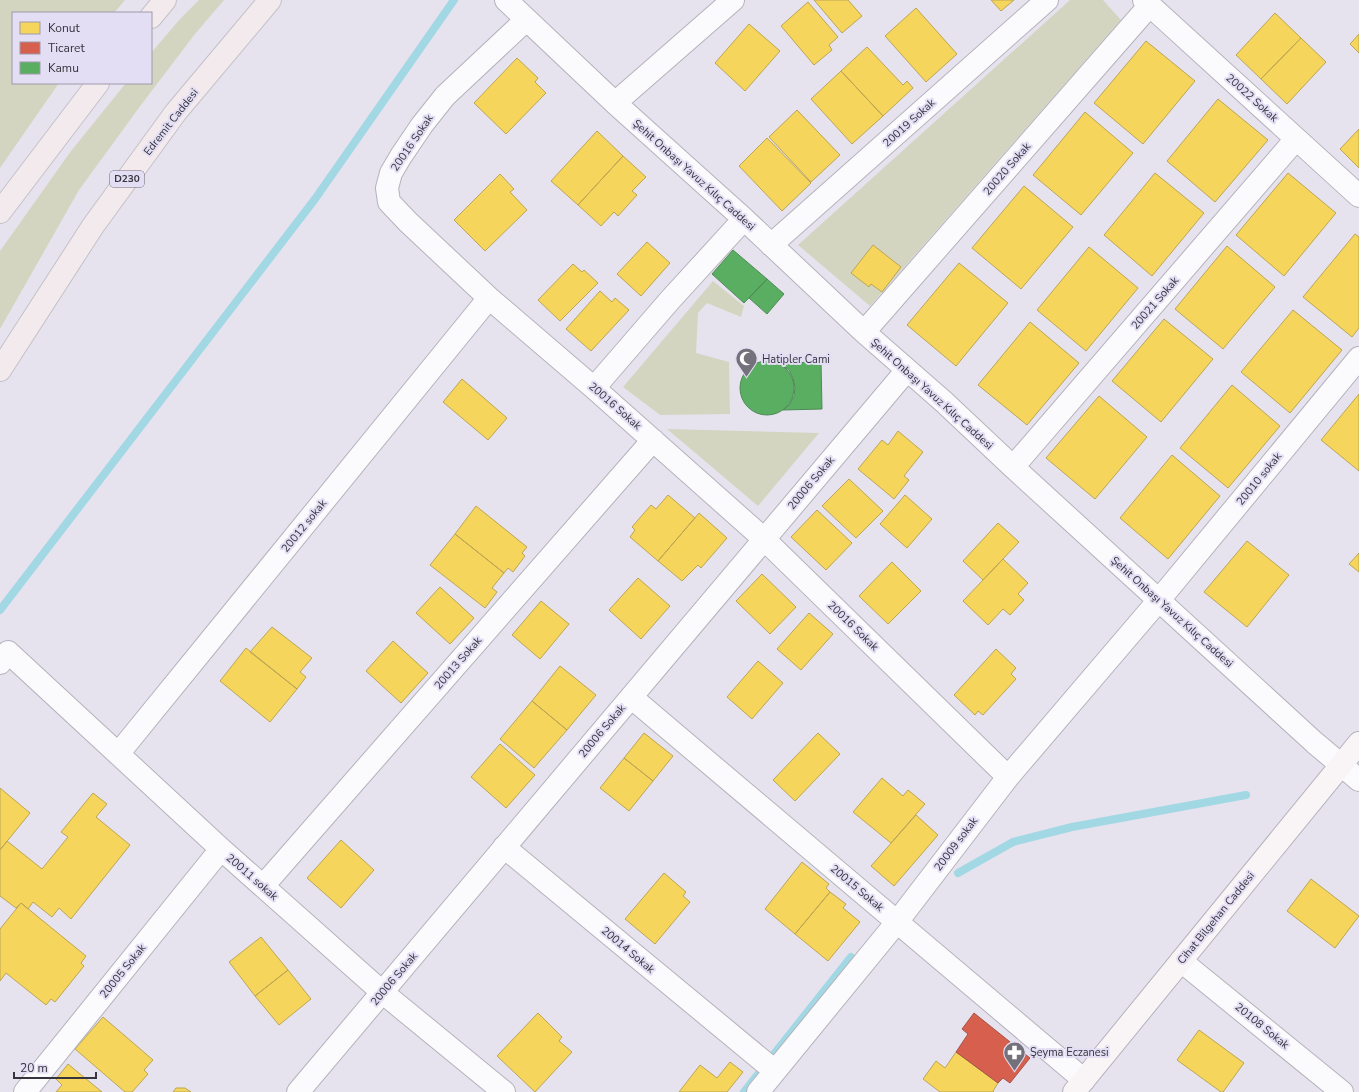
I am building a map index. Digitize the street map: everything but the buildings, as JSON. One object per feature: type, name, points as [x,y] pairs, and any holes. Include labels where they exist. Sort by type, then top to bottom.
[{"type":"highway","points":[[152,16],[165,0]]},
{"type":"highway","name":"Edremit Caddesi","points":[[0,370],[93,226],[111,201],[176,112],[270,0]]},
{"type":"highway","points":[[0,212],[97,84]]},
{"type":"main road","name":"Cihat Bilgehan Caddesi","points":[[1079,1086],[1359,744]]},
{"type":"street","name":"Şehit Onbaşı Yavuz Kılıç Caddesi","points":[[506,0],[615,103],[744,219],[864,332],[944,402],[1159,600],[1359,780]]},
{"type":"street","points":[[615,103],[733,0]]},
{"type":"street","name":"20019 Sokak","points":[[771,245],[1047,0]]},
{"type":"street","name":"20022 Sokak","points":[[1147,3],[1359,196]]},
{"type":"street","name":"20020 Sokak","points":[[864,332],[1147,3]]},
{"type":"street","name":"20016 Sokak","points":[[526,20],[445,96],[401,156],[391,173],[387,188],[389,202],[408,222],[489,298],[654,440],[764,539],[1008,777]]},
{"type":"street","name":"20021 Sokak","points":[[1013,467],[1296,139]]},
{"type":"street","points":[[594,388],[670,300],[744,219]]},
{"type":"street","name":"20012 sokak","points":[[118,754],[489,298]]},
{"type":"street","name":"20010 sokak","points":[[1159,600],[1359,358]]},
{"type":"street","name":"20006 Sokak","points":[[298,1092],[907,370]]},
{"type":"street","name":"20013 Sokak","points":[[263,886],[654,440]]},
{"type":"street","name":"20009 sokak","points":[[758,1092],[774,1070],[897,922],[1008,777],[1159,600]]},
{"type":"street","name":"20011 sokak","points":[[4,657],[118,754],[221,850],[382,992],[504,1092]]},
{"type":"street","name":"20015 Sokak","points":[[631,697],[897,922],[1079,1086]]},
{"type":"street","name":"20014 Sokak","points":[[504,848],[774,1070]]},
{"type":"street","name":"20005 Sokak","points":[[25,1092],[221,850]]},
{"type":"street","name":"20108 Sokak","points":[[1181,961],[1342,1092]]},
{"type":"green space","points":[[0,0],[125,0],[115,12],[12,12],[12,84],[58,84],[0,168]]},
{"type":"green space","points":[[199,0],[224,0],[195,34],[79,190],[0,329],[0,251],[71,151],[125,84],[152,84],[152,52],[180,19]]},
{"type":"green space","points":[[1070,0],[1103,0],[1121,20],[870,306],[798,245]]},
{"type":"green space","points":[[713,281],[744,306],[741,317],[707,303],[698,313],[696,353],[729,362],[730,414],[660,415],[623,387]]},
{"type":"green space","points":[[667,429],[819,433],[758,506]]},
{"type":"waterway","points":[[0,610],[315,199],[454,0]]},
{"type":"waterway","points":[[958,873],[1013,842],[1072,827],[1246,795]]},
{"type":"waterway","points":[[744,1092],[851,957]]},
{"type":"place","name":"Hatipler Cami","points":[[747,378]]},
{"type":"place","name":"Şeyma Eczanesi","points":[[1014,1072]]}]
